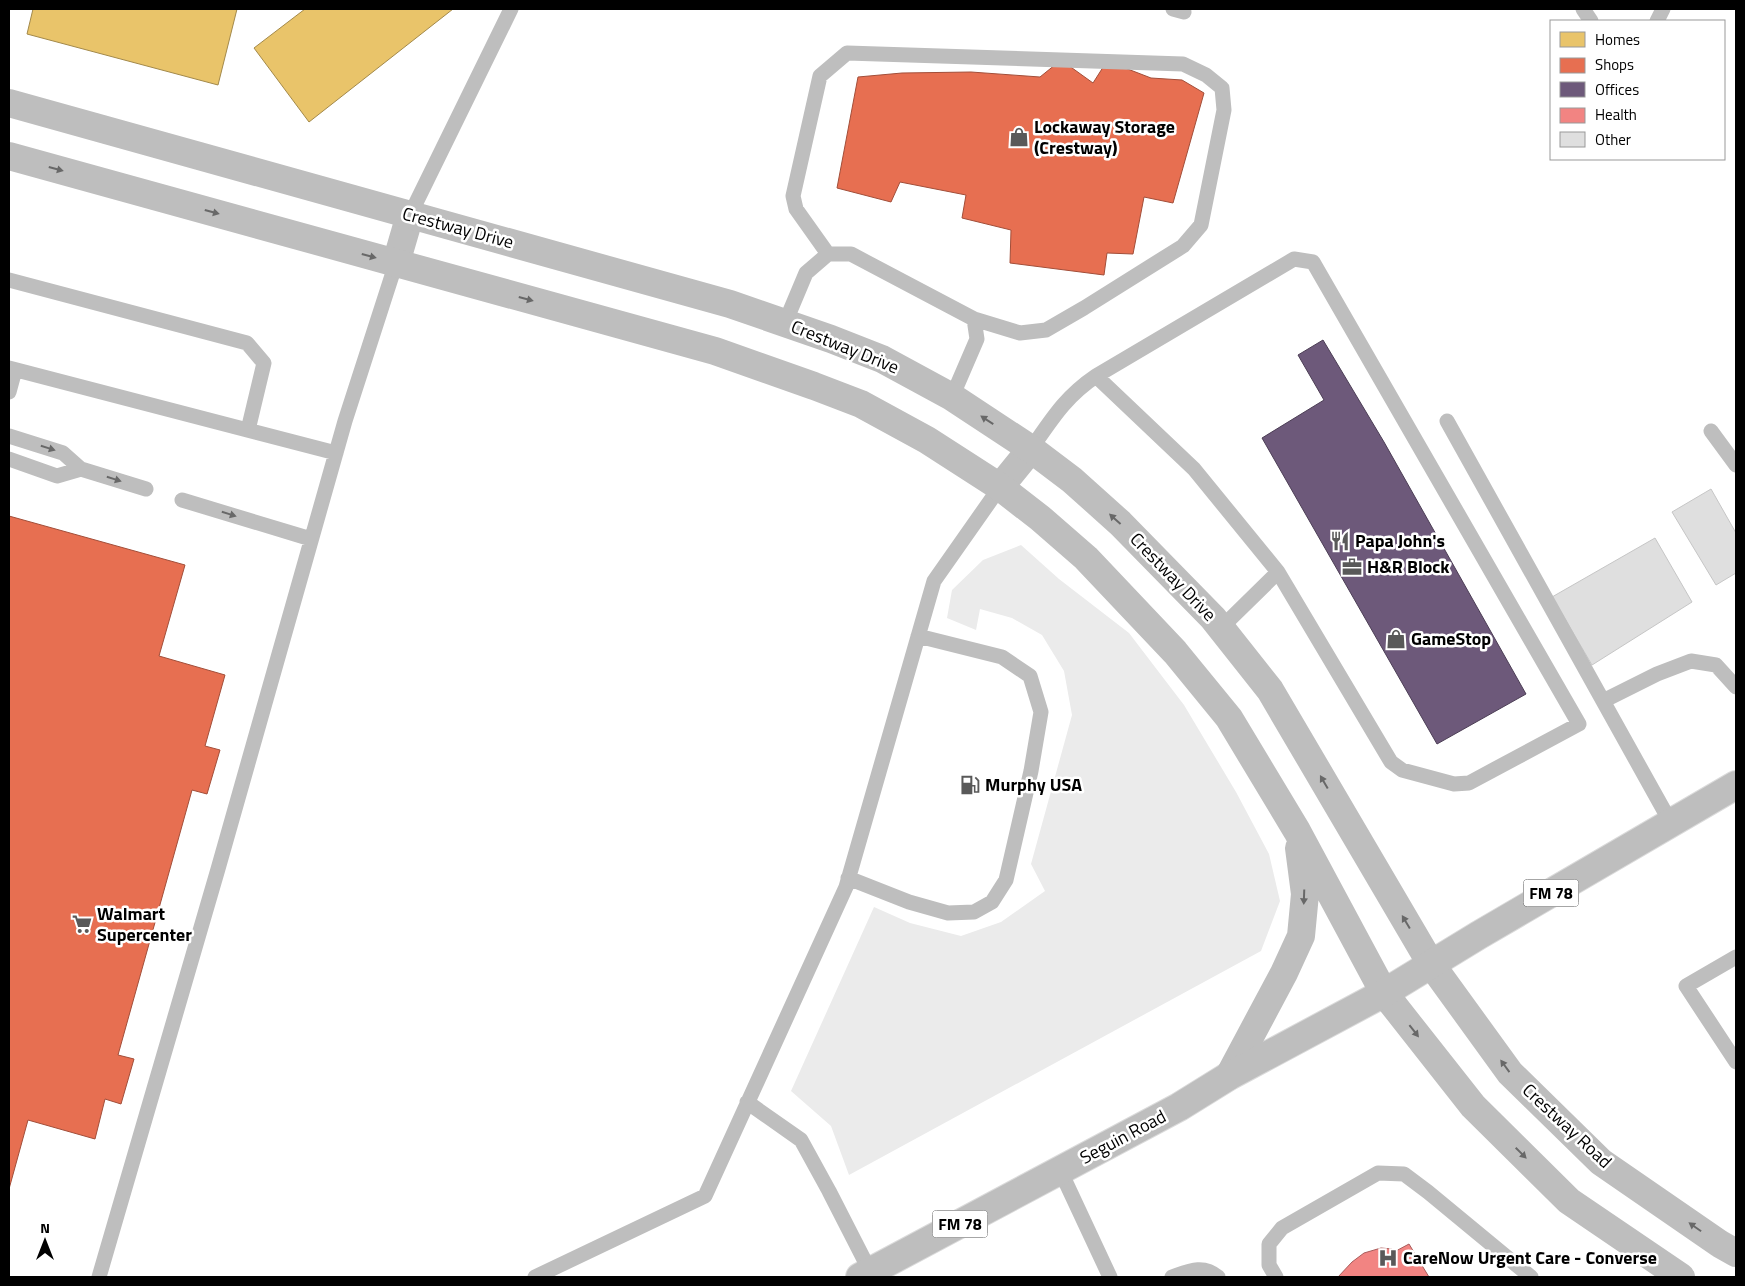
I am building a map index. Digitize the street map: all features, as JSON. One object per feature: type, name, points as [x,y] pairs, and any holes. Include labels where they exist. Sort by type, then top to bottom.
[{"type":"street","name":"Crestway Drive","points":[[9,103],[730,304],[882,359],[952,397],[1031,449],[1072,480],[1120,522],[1221,628],[1270,690],[1431,964]]},
{"type":"street","points":[[9,156],[715,351],[861,404],[927,440],[1000,487],[1040,518],[1086,558],[1176,652],[1230,718],[1297,831],[1384,993],[1473,1106],[1569,1201],[1681,1277]]},
{"type":"street","points":[[396,263],[410,215]]},
{"type":"street","points":[[1000,487],[1031,449]]},
{"type":"street","name":"FM 78","points":[[1384,993],[1736,785]]},
{"type":"street","points":[[1230,1076],[1284,973],[1301,936],[1305,894],[1297,831]]},
{"type":"street","name":"Crestway Road","points":[[1431,964],[1510,1073],[1601,1162],[1736,1253]]},
{"type":"street","name":"Seguin Road","points":[[868,1276],[1384,993]]},
{"type":"lane","points":[[410,215],[511,9]]},
{"type":"lane","points":[[1583,9],[1591,20]]},
{"type":"lane","points":[[785,323],[806,273],[828,254],[852,254],[974,319],[1020,333],[1046,330],[1183,246],[1201,225],[1224,110],[1222,88],[1206,75],[1183,64],[847,53],[820,76],[793,196],[796,209],[828,254]]},
{"type":"lane","points":[[1031,449],[1069,396],[1096,376],[1294,259],[1313,262],[1578,724],[1469,783],[1454,784],[1402,770],[1392,762],[1278,572],[1194,469],[1096,376]]},
{"type":"lane","points":[[99,1277],[336,453],[396,263]]},
{"type":"lane","points":[[9,280],[247,343],[264,363],[248,430]]},
{"type":"lane","points":[[952,397],[977,339],[974,319]]},
{"type":"lane","points":[[9,392],[12,369],[336,453]]},
{"type":"lane","points":[[1447,421],[1671,823]]},
{"type":"lane","points":[[1711,431],[1736,465]]},
{"type":"lane","points":[[9,436],[63,453],[81,469],[146,489]]},
{"type":"lane","points":[[9,459],[57,476],[81,469]]},
{"type":"lane","points":[[535,1277],[705,1196],[846,887],[934,581],[1000,487]]},
{"type":"lane","points":[[182,500],[311,539]]},
{"type":"lane","points":[[1221,628],[1278,572]]},
{"type":"lane","points":[[848,878],[909,902],[948,913],[974,912],[992,902],[1006,880],[1031,771],[1041,712],[1030,676],[1002,657],[918,636]]},
{"type":"lane","points":[[1603,701],[1657,674],[1691,660],[1716,665],[1736,687]]},
{"type":"lane","points":[[1736,957],[1686,986],[1736,1062]]},
{"type":"lane","points":[[747,1102],[800,1140],[829,1191],[868,1276]]},
{"type":"lane","points":[[1060,1170],[1110,1277]]},
{"type":"lane","points":[[1276,1277],[1269,1265],[1269,1244],[1282,1228],[1378,1173],[1404,1174],[1531,1277]]},
{"type":"lane","points":[[1172,1277],[1195,1269],[1204,1269],[1218,1277]]},
{"type":"shaded area","points":[[1021,545],[1059,579],[1129,633],[1184,705],[1236,792],[1269,854],[1280,901],[1261,951],[849,1175],[831,1126],[791,1091],[874,907],[910,923],[961,936],[1001,922],[1045,891],[1031,864],[1072,715],[1064,671],[1042,635],[1012,618],[980,609],[976,630],[947,618],[952,590],[983,560]]},
{"type":"building: Homes","points":[[33,9],[237,9],[218,85],[27,34]]},
{"type":"building: Homes","points":[[305,9],[453,9],[309,122],[254,48]]},
{"type":"building: Shops","name":"Lockaway Storage (Crestway)","points":[[1061,60],[1093,83],[1107,61],[1151,78],[1182,80],[1204,93],[1173,203],[1144,197],[1133,254],[1107,253],[1104,275],[1010,263],[1011,230],[962,218],[966,195],[900,182],[891,202],[837,188],[858,77],[902,73],[971,72],[1040,77]]},
{"type":"building: Shops","name":"Walmart Supercenter","points":[[9,516],[185,565],[159,656],[225,675],[205,746],[220,750],[207,794],[192,790],[118,1055],[134,1059],[121,1104],[105,1099],[95,1139],[28,1120],[9,1189]]},
{"type":"building: Offices","points":[[1323,340],[1384,442],[1526,694],[1437,744],[1262,438],[1324,400],[1298,355]]},
{"type":"building: Health","name":"CareNow Urgent Care - Converse","points":[[1409,1244],[1429,1277],[1338,1277],[1352,1262],[1364,1253],[1381,1248],[1392,1249],[1394,1252]]},
{"type":"building: Other","points":[[1711,489],[1736,533],[1736,573],[1716,585],[1672,512]]},
{"type":"building: Other","points":[[1655,538],[1692,602],[1592,665],[1552,597]]},
{"type":"place","name":"Lockaway Storage (Crestway)","points":[[1019,137]]},
{"type":"place","name":"Papa John's","points":[[1340,541]]},
{"type":"place","name":"H&R Block","points":[[1352,567]]},
{"type":"place","name":"GameStop","points":[[1396,639]]},
{"type":"place","name":"Murphy USA","points":[[970,785]]},
{"type":"place","name":"Walmart Supercenter","points":[[82,924]]},
{"type":"place","name":"CareNow Urgent Care - Converse","points":[[1388,1258]]}]
